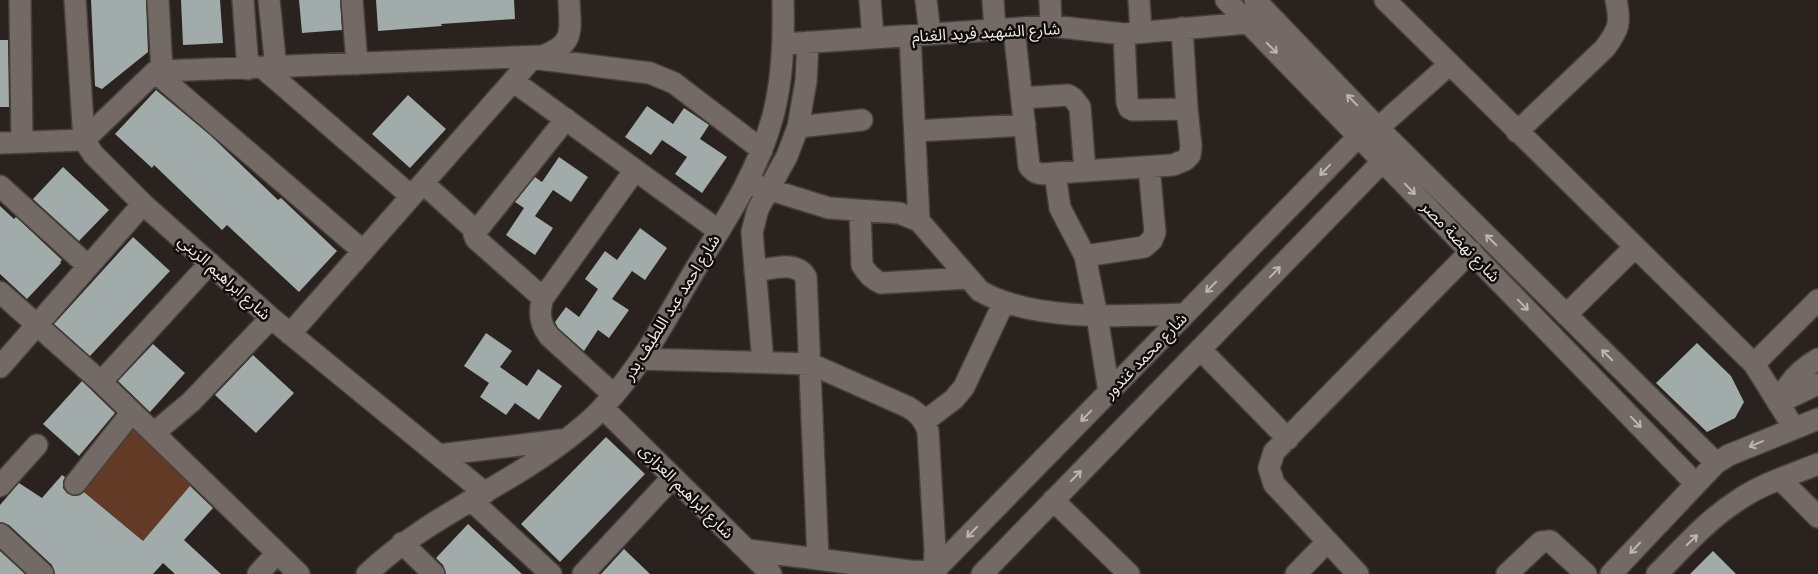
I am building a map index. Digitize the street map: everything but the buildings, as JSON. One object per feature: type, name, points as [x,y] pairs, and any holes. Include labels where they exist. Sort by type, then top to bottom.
[{"type":"street","points":[[20,0],[22,142]]},
{"type":"street","points":[[75,0],[84,140]]},
{"type":"street","points":[[158,0],[158,71],[363,251]]},
{"type":"street","points":[[243,0],[262,68],[417,190],[476,231]]},
{"type":"street","points":[[262,68],[269,0]]},
{"type":"street","points":[[352,0],[357,64]]},
{"type":"street","points":[[0,143],[84,140],[158,71],[532,58],[544,56],[555,52],[564,44],[570,34],[569,0]]},
{"type":"street","name":"شارع احمد عبد اللطيف بدر","points":[[367,574],[402,543],[478,497],[566,439],[609,401],[641,360],[748,183],[762,150],[773,115],[780,80],[784,44],[783,0]]},
{"type":"street","points":[[870,0],[873,38]]},
{"type":"street","points":[[919,221],[915,130],[920,35],[926,0]]},
{"type":"street","points":[[993,0],[1004,29],[1022,98],[1029,166],[1033,171],[1040,174],[1173,165],[1185,160],[1190,155],[1191,146],[1182,28]]},
{"type":"street","points":[[1050,0],[1051,26]]},
{"type":"street","points":[[1139,0],[1132,34],[1127,102],[1133,110],[1187,108]]},
{"type":"street","name":"شارع نهضة مصر","points":[[1226,0],[1247,23],[1566,315],[1716,464]]},
{"type":"street","name":"شارع نهضة مصر","points":[[1256,0],[1368,132],[1383,161],[1696,484]]},
{"type":"street","points":[[1385,0],[1754,364],[1794,428]]},
{"type":"street","points":[[1517,132],[1605,48],[1616,33],[1620,18],[1616,0]]},
{"type":"street","name":"شارع الشهيد فريد الغنام","points":[[784,44],[1051,26],[1132,34],[1247,23]]},
{"type":"street","points":[[763,362],[752,232],[758,209],[787,156],[798,127],[806,81],[808,42]]},
{"type":"street","points":[[290,334],[514,81],[532,58]]},
{"type":"street","points":[[532,58],[650,73],[664,78],[674,83],[762,150]]},
{"type":"street","name":"شارع محمد غندور","points":[[932,573],[1184,314],[1368,132],[1450,64]]},
{"type":"street","points":[[514,81],[719,231]]},
{"type":"street","points":[[1022,98],[1068,96],[1077,102],[1080,107],[1085,171]]},
{"type":"street","points":[[566,119],[474,234],[476,239],[543,298],[636,170]]},
{"type":"street","points":[[798,127],[862,120]]},
{"type":"street","points":[[915,130],[1024,124]]},
{"type":"street","name":"شارع ابراهيم الزيني","points":[[84,140],[93,154],[143,204],[271,318],[439,455],[551,574]]},
{"type":"street","points":[[982,574],[1383,161]]},
{"type":"street","points":[[1085,256],[1144,247],[1150,243],[1155,232],[1149,167]]},
{"type":"street","points":[[1055,173],[1060,208],[1085,256],[1109,392]]},
{"type":"street","points":[[748,183],[829,208],[899,213],[919,221],[980,291],[1004,302],[1044,311],[1097,316],[1184,314]]},
{"type":"street","points":[[0,186],[88,266]]},
{"type":"street","points":[[0,367],[143,204]]},
{"type":"street","points":[[860,211],[862,265],[873,279],[881,283],[967,278]]},
{"type":"street","points":[[1566,315],[1635,247]]},
{"type":"street","points":[[1358,574],[1274,484],[1269,468],[1274,452],[1471,251]]},
{"type":"street","points":[[100,382],[210,263]]},
{"type":"street","points":[[755,271],[790,266],[797,267],[806,277],[818,559]]},
{"type":"street","points":[[0,292],[132,412],[299,574]]},
{"type":"street","name":"شارع ابراهيم العزازى","points":[[543,298],[540,318],[543,328],[549,336],[609,401],[673,477],[771,574]]},
{"type":"street","points":[[1754,364],[1818,300]]},
{"type":"street","points":[[925,421],[954,399],[964,387],[1004,302]]},
{"type":"street","points":[[154,433],[191,402],[271,318]]},
{"type":"street","points":[[1200,349],[1288,439]]},
{"type":"street","points":[[1778,403],[1783,392],[1797,374],[1818,359]]},
{"type":"street","points":[[641,360],[811,364],[908,407],[925,421],[928,431],[935,550],[932,573],[747,550]]},
{"type":"street","points":[[1615,401],[1634,382]]},
{"type":"street","points":[[1778,403],[1818,384]]},
{"type":"street","points":[[75,484],[132,412]]},
{"type":"street","points":[[1611,574],[1716,464],[1729,455],[1818,419]]},
{"type":"street","points":[[439,455],[566,439]]},
{"type":"street","points":[[0,486],[37,445]]},
{"type":"street","points":[[1657,574],[1716,517],[1736,501],[1780,479],[1818,464]]},
{"type":"street","points":[[583,574],[673,477]]},
{"type":"street","points":[[1780,479],[1818,517]]},
{"type":"street","points":[[1053,500],[1129,574]]},
{"type":"street","points":[[0,534],[43,574]]},
{"type":"street","points":[[1507,574],[1541,542],[1546,540],[1550,541],[1586,574]]},
{"type":"street","points":[[1296,574],[1327,542]]},
{"type":"street","points":[[402,543],[434,574]]},
{"type":"street","points":[[258,574],[277,553]]},
{"type":"shaded area","points":[[132,412],[199,477],[143,541],[75,484]]}]
